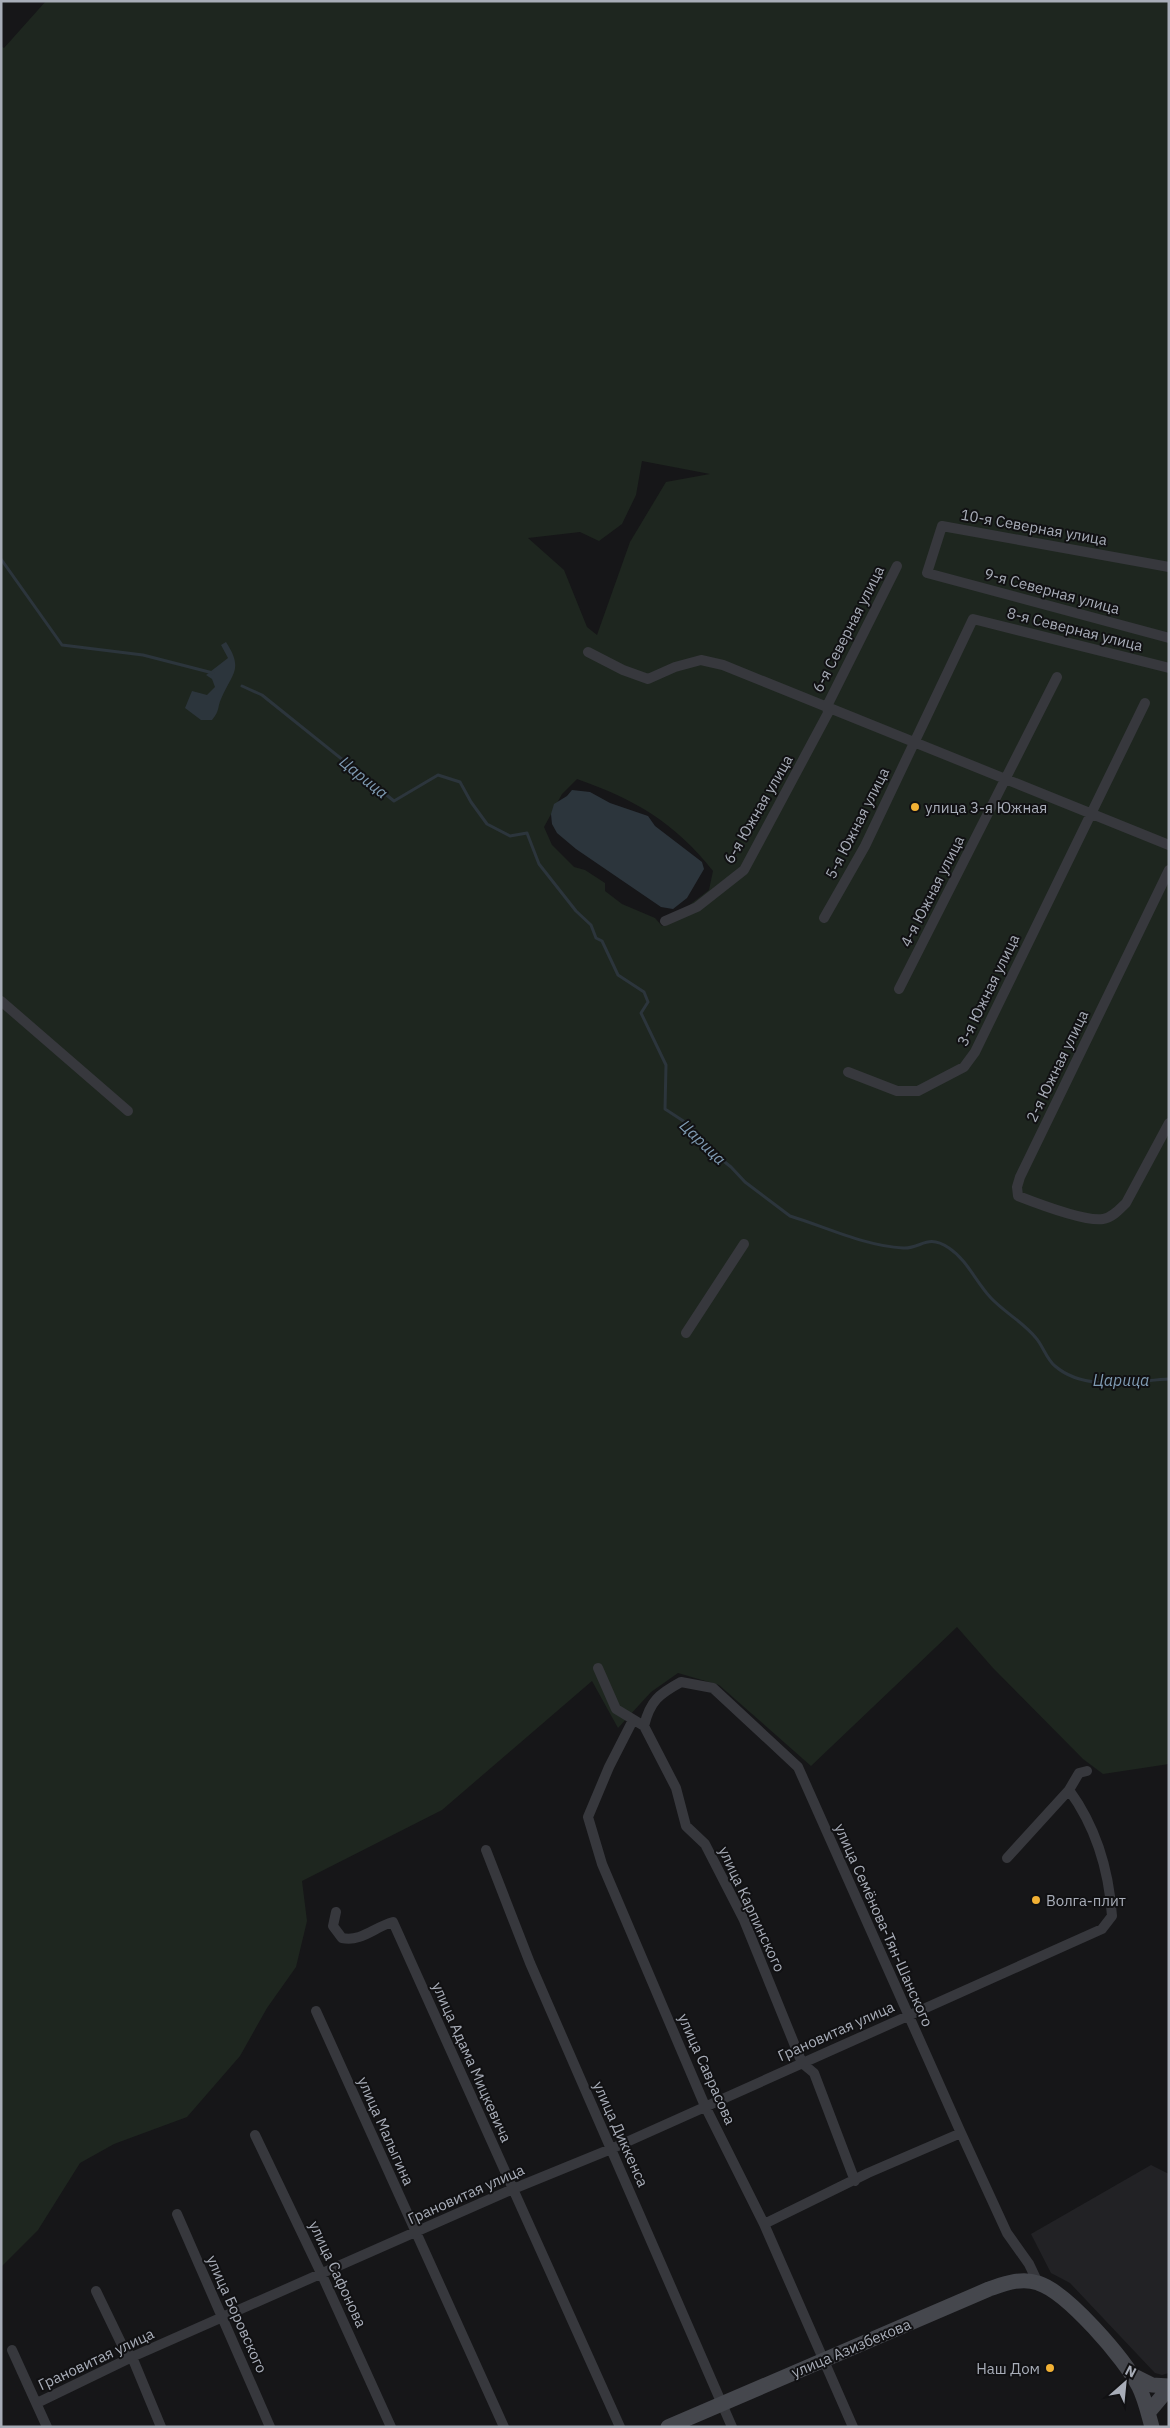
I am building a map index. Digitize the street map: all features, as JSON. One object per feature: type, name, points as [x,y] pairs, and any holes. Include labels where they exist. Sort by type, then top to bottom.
[{"type":"main road","name":"улица Азизбекова","points":[[668,2427],[989,2289],[1010,2282],[1025,2281],[1038,2283]]},
{"type":"main road","points":[[1038,2283],[1050,2289],[1079,2313],[1132,2375],[1145,2399],[1150,2420]]},
{"type":"main road","points":[[1132,2375],[1152,2384],[1169,2387],[1150,2420]]},
{"type":"street","name":"10-я Северная улица","points":[[927,573],[942,526],[1169,568]]},
{"type":"street","name":"6-я Северная улица","points":[[827,706],[897,566]]},
{"type":"street","name":"9-я Северная улица","points":[[927,573],[1169,638]]},
{"type":"street","name":"8-я Северная улица","points":[[973,619],[1169,668]]},
{"type":"street","name":"5-я Южная улица","points":[[824,918],[865,846],[973,619]]},
{"type":"street","points":[[588,652],[623,670],[648,680],[675,666],[701,660],[723,665],[1169,845]]},
{"type":"street","name":"4-я Южная улица","points":[[899,989],[1057,677]]},
{"type":"street","name":"3-я Южная улица","points":[[848,1072],[897,1091],[918,1091],[964,1067],[975,1052],[1090,812],[1146,703]]},
{"type":"street","name":"6-я Южная улица","points":[[665,921],[697,908],[744,870],[828,713],[827,706]]},
{"type":"street","name":"2-я Южная улица","points":[[1169,870],[1017,1187],[1018,1196],[1093,1219],[1104,1219],[1116,1213],[1126,1203],[1169,1123]]},
{"type":"street","points":[[1,1001],[128,1111]]},
{"type":"street","points":[[686,1334],[744,1244]]},
{"type":"street","points":[[598,1668],[616,1709],[644,1726]]},
{"type":"street","name":"улица Семёнова-Тян-Шанского","points":[[644,1726],[648,1708],[661,1693],[681,1682],[713,1688],[798,1767],[1007,2233],[1029,2264],[1038,2283]]},
{"type":"street","name":"улица Саврасова","points":[[633,1720],[608,1767],[588,1817],[602,1864],[705,2106],[764,2224],[825,2359],[853,2427]]},
{"type":"street","name":"улица Карпинского","points":[[644,1726],[676,1788],[686,1826],[705,1844],[744,1920],[802,2063],[814,2074],[855,2181]]},
{"type":"street","points":[[1007,1858],[1069,1790],[1080,1773],[1087,1771]]},
{"type":"street","name":"Грановитая улица","points":[[37,2403],[132,2357],[322,2275],[513,2189],[611,2149],[1102,1929],[1112,1916],[1111,1896],[1097,1842],[1084,1811],[1069,1790]]},
{"type":"street","name":"улица Диккенса","points":[[486,1850],[530,1963],[732,2427]]},
{"type":"street","name":"улица Адама Мицкевича","points":[[336,1912],[333,1926],[342,1938],[353,1940],[383,1924],[393,1922],[620,2427]]},
{"type":"street","name":"улица Малыгина","points":[[316,2010],[504,2427]]},
{"type":"street","points":[[764,2224],[868,2173],[961,2133]]},
{"type":"street","name":"улица Сафонова","points":[[255,2135],[322,2275],[391,2427]]},
{"type":"street","name":"улица Боровского","points":[[177,2214],[270,2427]]},
{"type":"street","points":[[96,2291],[124,2350],[132,2357],[161,2427]]},
{"type":"street","points":[[12,2350],[47,2427]]},
{"type":"shaded area","points":[[46,1],[1169,1],[1169,1764],[1103,1774],[1083,1759],[993,1668],[957,1627],[811,1766],[719,1685],[678,1673],[651,1692],[618,1728],[592,1681],[442,1810],[302,1881],[307,1921],[296,1967],[267,2008],[240,2056],[187,2117],[114,2144],[80,2163],[38,2230],[1,2267],[1,46],[4,48]],"holes":[[[642,461],[710,474],[666,482],[630,542],[597,635],[587,627],[564,570],[528,538],[580,532],[599,541],[622,524],[636,495]],[[577,779],[636,804],[684,839],[713,871],[709,890],[662,926],[655,918],[622,904],[605,891],[605,883],[585,870],[574,867],[552,845],[544,827],[562,794]]]},
{"type":"shaded area","points":[[226,642],[234,659],[234,671],[215,717],[212,720],[201,720],[185,708],[192,691],[207,695],[215,687],[212,679],[206,675],[228,658],[221,645]]},
{"type":"shaded area","points":[[572,790],[590,792],[610,803],[648,816],[655,826],[702,862],[704,869],[687,898],[673,909],[661,907],[576,849],[557,833],[552,824],[551,814],[554,804],[567,796]]},
{"type":"shaded area","points":[[1151,2165],[1169,2174],[1169,2373],[1162,2375],[1155,2373],[1070,2283],[1051,2273],[1031,2234]]},
{"type":"waterway","name":"Царица","points":[[1,559],[62,645],[143,655],[213,673]]},
{"type":"waterway","name":"Царица","points":[[242,686],[262,695],[394,801],[438,775],[460,782],[471,802],[487,824],[510,836],[527,833],[539,864],[576,911],[591,925],[596,938],[602,941],[618,975],[644,992],[648,1002],[641,1013],[666,1065],[665,1109],[691,1126],[707,1148],[731,1167],[745,1182],[790,1216],[874,1244],[909,1248],[935,1242],[949,1248],[961,1259],[991,1298],[1025,1327],[1036,1338],[1052,1363],[1067,1374],[1080,1379],[1109,1383],[1169,1379]]},
{"type":"place","name":"улица 3-я Южная","points":[[915,807]]},
{"type":"place","name":"Волга-плит","points":[[1036,1900]]},
{"type":"place","name":"Наш Дом","points":[[1050,2368]]}]
